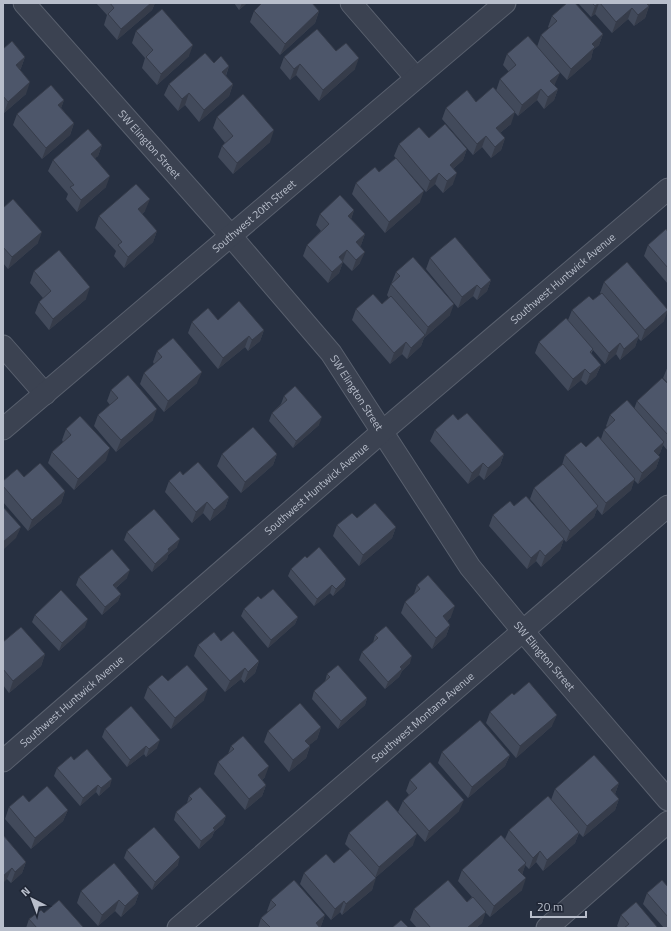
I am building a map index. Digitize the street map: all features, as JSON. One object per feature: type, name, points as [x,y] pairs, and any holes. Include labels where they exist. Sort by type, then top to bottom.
[{"type":"street","name":"SW Elington Street","points":[[24,3],[230,236],[331,353],[470,567],[668,800]]},
{"type":"street","points":[[351,3],[416,78]]},
{"type":"street","name":"Southwest 20th Street","points":[[3,429],[505,3]]},
{"type":"street","name":"Southwest Huntwick Avenue","points":[[3,761],[383,431],[668,189]]},
{"type":"street","points":[[3,346],[45,394]]},
{"type":"street","name":"Southwest Montana Avenue","points":[[178,928],[522,630],[668,506]]},
{"type":"street","points":[[547,928],[668,822]]},
{"type":"building","points":[[110,3],[151,3],[121,29],[108,14],[114,8]]},
{"type":"building","points":[[262,3],[312,3],[319,11],[285,44],[254,11]]},
{"type":"building","points":[[567,3],[575,3],[603,34],[592,44],[595,47],[571,69],[541,35],[557,21],[552,16]]},
{"type":"building","points":[[592,3],[599,3],[595,6]]},
{"type":"building","points":[[600,3],[646,3],[649,6],[638,15],[632,8],[616,22]]},
{"type":"building","points":[[162,9],[193,45],[161,74],[146,57],[153,50],[136,31]]},
{"type":"building","points":[[317,29],[336,51],[346,43],[359,58],[323,90],[300,64],[294,69],[284,57]]},
{"type":"building","points":[[528,36],[560,73],[550,81],[558,89],[548,97],[541,89],[522,105],[500,79],[516,65],[507,54]]},
{"type":"building","points":[[12,41],[25,57],[16,65],[30,82],[8,102],[3,96],[3,49]]},
{"type":"building","points":[[205,53],[214,63],[221,56],[229,66],[222,72],[233,84],[204,110],[189,93],[182,99],[169,84]]},
{"type":"building","points":[[51,85],[64,100],[58,105],[74,123],[46,148],[17,114]]},
{"type":"building","points":[[493,87],[515,112],[496,128],[505,138],[495,147],[486,136],[477,144],[446,108],[467,90],[476,102]]},
{"type":"building","points":[[243,94],[274,130],[237,163],[222,146],[233,136],[217,117]]},
{"type":"building","points":[[445,124],[467,149],[450,165],[457,173],[447,181],[439,173],[430,181],[399,144],[419,127],[429,138]]},
{"type":"building","points":[[88,129],[102,145],[91,154],[110,176],[81,200],[70,187],[74,185],[53,160]]},
{"type":"building","points":[[396,158],[424,191],[389,222],[356,183],[375,167],[379,172]]},
{"type":"building","points":[[136,184],[150,199],[138,209],[157,231],[128,257],[118,245],[122,242],[99,216]]},
{"type":"building","points":[[340,195],[354,210],[348,216],[365,234],[356,242],[365,252],[356,260],[347,250],[339,257],[343,262],[332,272],[307,245],[329,224],[320,214]]},
{"type":"building","points":[[13,199],[42,232],[12,257],[3,247],[3,208]]},
{"type":"building","points":[[666,229],[668,232],[668,268],[648,245]]},
{"type":"building","points":[[455,237],[491,280],[481,289],[477,285],[462,297],[430,258]]},
{"type":"building","points":[[59,250],[90,287],[53,319],[39,302],[51,291],[34,271]]},
{"type":"building","points":[[413,257],[454,304],[428,327],[391,284],[400,276],[396,272]]},
{"type":"building","points":[[627,262],[668,310],[645,330],[604,282]]},
{"type":"building","points":[[602,293],[639,336],[624,349],[620,343],[609,353],[572,310],[589,296],[593,300]]},
{"type":"building","points":[[373,294],[382,304],[391,296],[425,335],[411,348],[406,342],[394,353],[356,309]]},
{"type":"building","points":[[239,301],[264,330],[252,340],[249,336],[223,358],[192,322],[208,308],[218,320]]},
{"type":"building","points":[[566,318],[593,349],[590,352],[601,365],[590,374],[585,369],[573,379],[539,342]]},
{"type":"building","points":[[173,338],[202,372],[168,401],[144,373],[162,357],[157,351]]},
{"type":"building","points":[[128,375],[157,409],[121,440],[98,415],[118,398],[111,390]]},
{"type":"building","points":[[662,378],[668,384],[668,435],[637,401]]},
{"type":"building","points":[[295,386],[322,417],[296,441],[272,413],[287,400],[284,396]]},
{"type":"building","points":[[627,400],[664,442],[654,451],[660,457],[642,473],[604,430],[615,420],[610,415]]},
{"type":"building","points":[[467,413],[504,454],[488,468],[483,463],[472,473],[435,430],[453,414],[458,420]]},
{"type":"building","points":[[80,416],[110,448],[78,479],[52,452],[71,435],[66,429]]},
{"type":"building","points":[[253,427],[277,454],[245,482],[222,454]]},
{"type":"building","points":[[598,436],[635,479],[606,503],[565,455],[581,442],[586,447]]},
{"type":"building","points":[[198,462],[229,497],[214,510],[207,502],[196,512],[169,481],[180,471],[183,475]]},
{"type":"building","points":[[40,463],[65,491],[32,520],[3,486],[3,481],[17,469],[24,477]]},
{"type":"building","points":[[563,464],[598,506],[570,531],[534,488]]},
{"type":"building","points":[[526,496],[564,539],[545,556],[540,550],[531,558],[493,515],[510,501],[514,506]]},
{"type":"building","points":[[375,503],[396,527],[363,555],[337,525],[352,513],[357,518]]},
{"type":"building","points":[[3,507],[21,527],[3,542]]},
{"type":"building","points":[[154,509],[180,539],[168,549],[169,551],[155,564],[127,532]]},
{"type":"building","points":[[319,547],[346,579],[336,589],[332,585],[317,599],[291,569],[305,556],[307,558]]},
{"type":"building","points":[[112,549],[130,570],[113,585],[121,594],[105,607],[79,577]]},
{"type":"building","points":[[428,575],[455,606],[443,616],[450,625],[436,638],[405,602],[420,589],[417,585]]},
{"type":"building","points":[[273,589],[298,617],[271,640],[244,609],[258,596],[261,599]]},
{"type":"building","points":[[61,590],[88,619],[62,643],[35,615]]},
{"type":"building","points":[[386,626],[412,656],[400,667],[402,669],[388,682],[362,652],[378,638],[375,635]]},
{"type":"building","points":[[21,627],[45,654],[13,681],[3,669],[3,642]]},
{"type":"building","points":[[233,631],[259,661],[248,672],[245,668],[230,681],[198,645],[214,632],[221,641]]},
{"type":"building","points":[[187,665],[208,689],[175,718],[148,687],[162,675],[168,681]]},
{"type":"building","points":[[338,665],[367,698],[341,721],[314,691],[330,677],[327,674]]},
{"type":"building","points":[[529,682],[557,715],[520,746],[490,712],[512,693],[514,695]]},
{"type":"building","points":[[300,703],[321,727],[305,741],[310,746],[293,760],[268,731]]},
{"type":"building","points":[[131,706],[160,740],[149,749],[146,746],[130,760],[105,729]]},
{"type":"building","points":[[480,720],[510,755],[472,787],[442,752]]},
{"type":"building","points":[[243,736],[269,766],[258,775],[266,785],[249,799],[218,762],[234,749],[231,746]]},
{"type":"building","points":[[87,749],[112,779],[101,788],[98,785],[83,798],[57,768],[71,756],[74,760]]},
{"type":"building","points":[[594,755],[619,783],[611,790],[619,799],[587,826],[555,789]]},
{"type":"building","points":[[430,762],[464,800],[429,831],[403,801],[417,788],[410,780]]},
{"type":"building","points":[[47,786],[68,810],[35,838],[9,807],[23,795],[29,802]]},
{"type":"building","points":[[200,787],[226,816],[213,828],[215,830],[201,841],[176,812],[192,799],[189,796]]},
{"type":"building","points":[[548,796],[579,832],[547,860],[540,851],[533,858],[509,830]]},
{"type":"building","points":[[387,800],[417,834],[379,867],[349,833]]},
{"type":"building","points":[[154,827],[180,857],[155,882],[127,850]]},
{"type":"building","points":[[3,835],[26,862],[15,872],[12,868],[3,876]]},
{"type":"building","points":[[501,835],[526,863],[518,870],[526,878],[494,906],[462,870]]},
{"type":"building","points":[[350,849],[376,878],[346,904],[344,901],[335,909],[304,873],[326,854],[334,863]]},
{"type":"building","points":[[114,863],[139,893],[125,906],[119,900],[102,915],[81,891]]},
{"type":"building","points":[[294,880],[325,915],[316,923],[320,928],[271,928],[261,918],[276,905],[271,900]]},
{"type":"building","points":[[448,880],[467,902],[473,897],[486,912],[467,928],[431,928],[414,909]]},
{"type":"building","points":[[662,880],[668,887],[668,917],[647,893]]},
{"type":"building","points":[[59,900],[84,928],[37,928],[29,919],[41,910],[44,913]]},
{"type":"building","points":[[636,902],[658,928],[624,928],[629,924],[621,915]]},
{"type":"building","points":[[401,920],[409,928],[392,928]]}]
